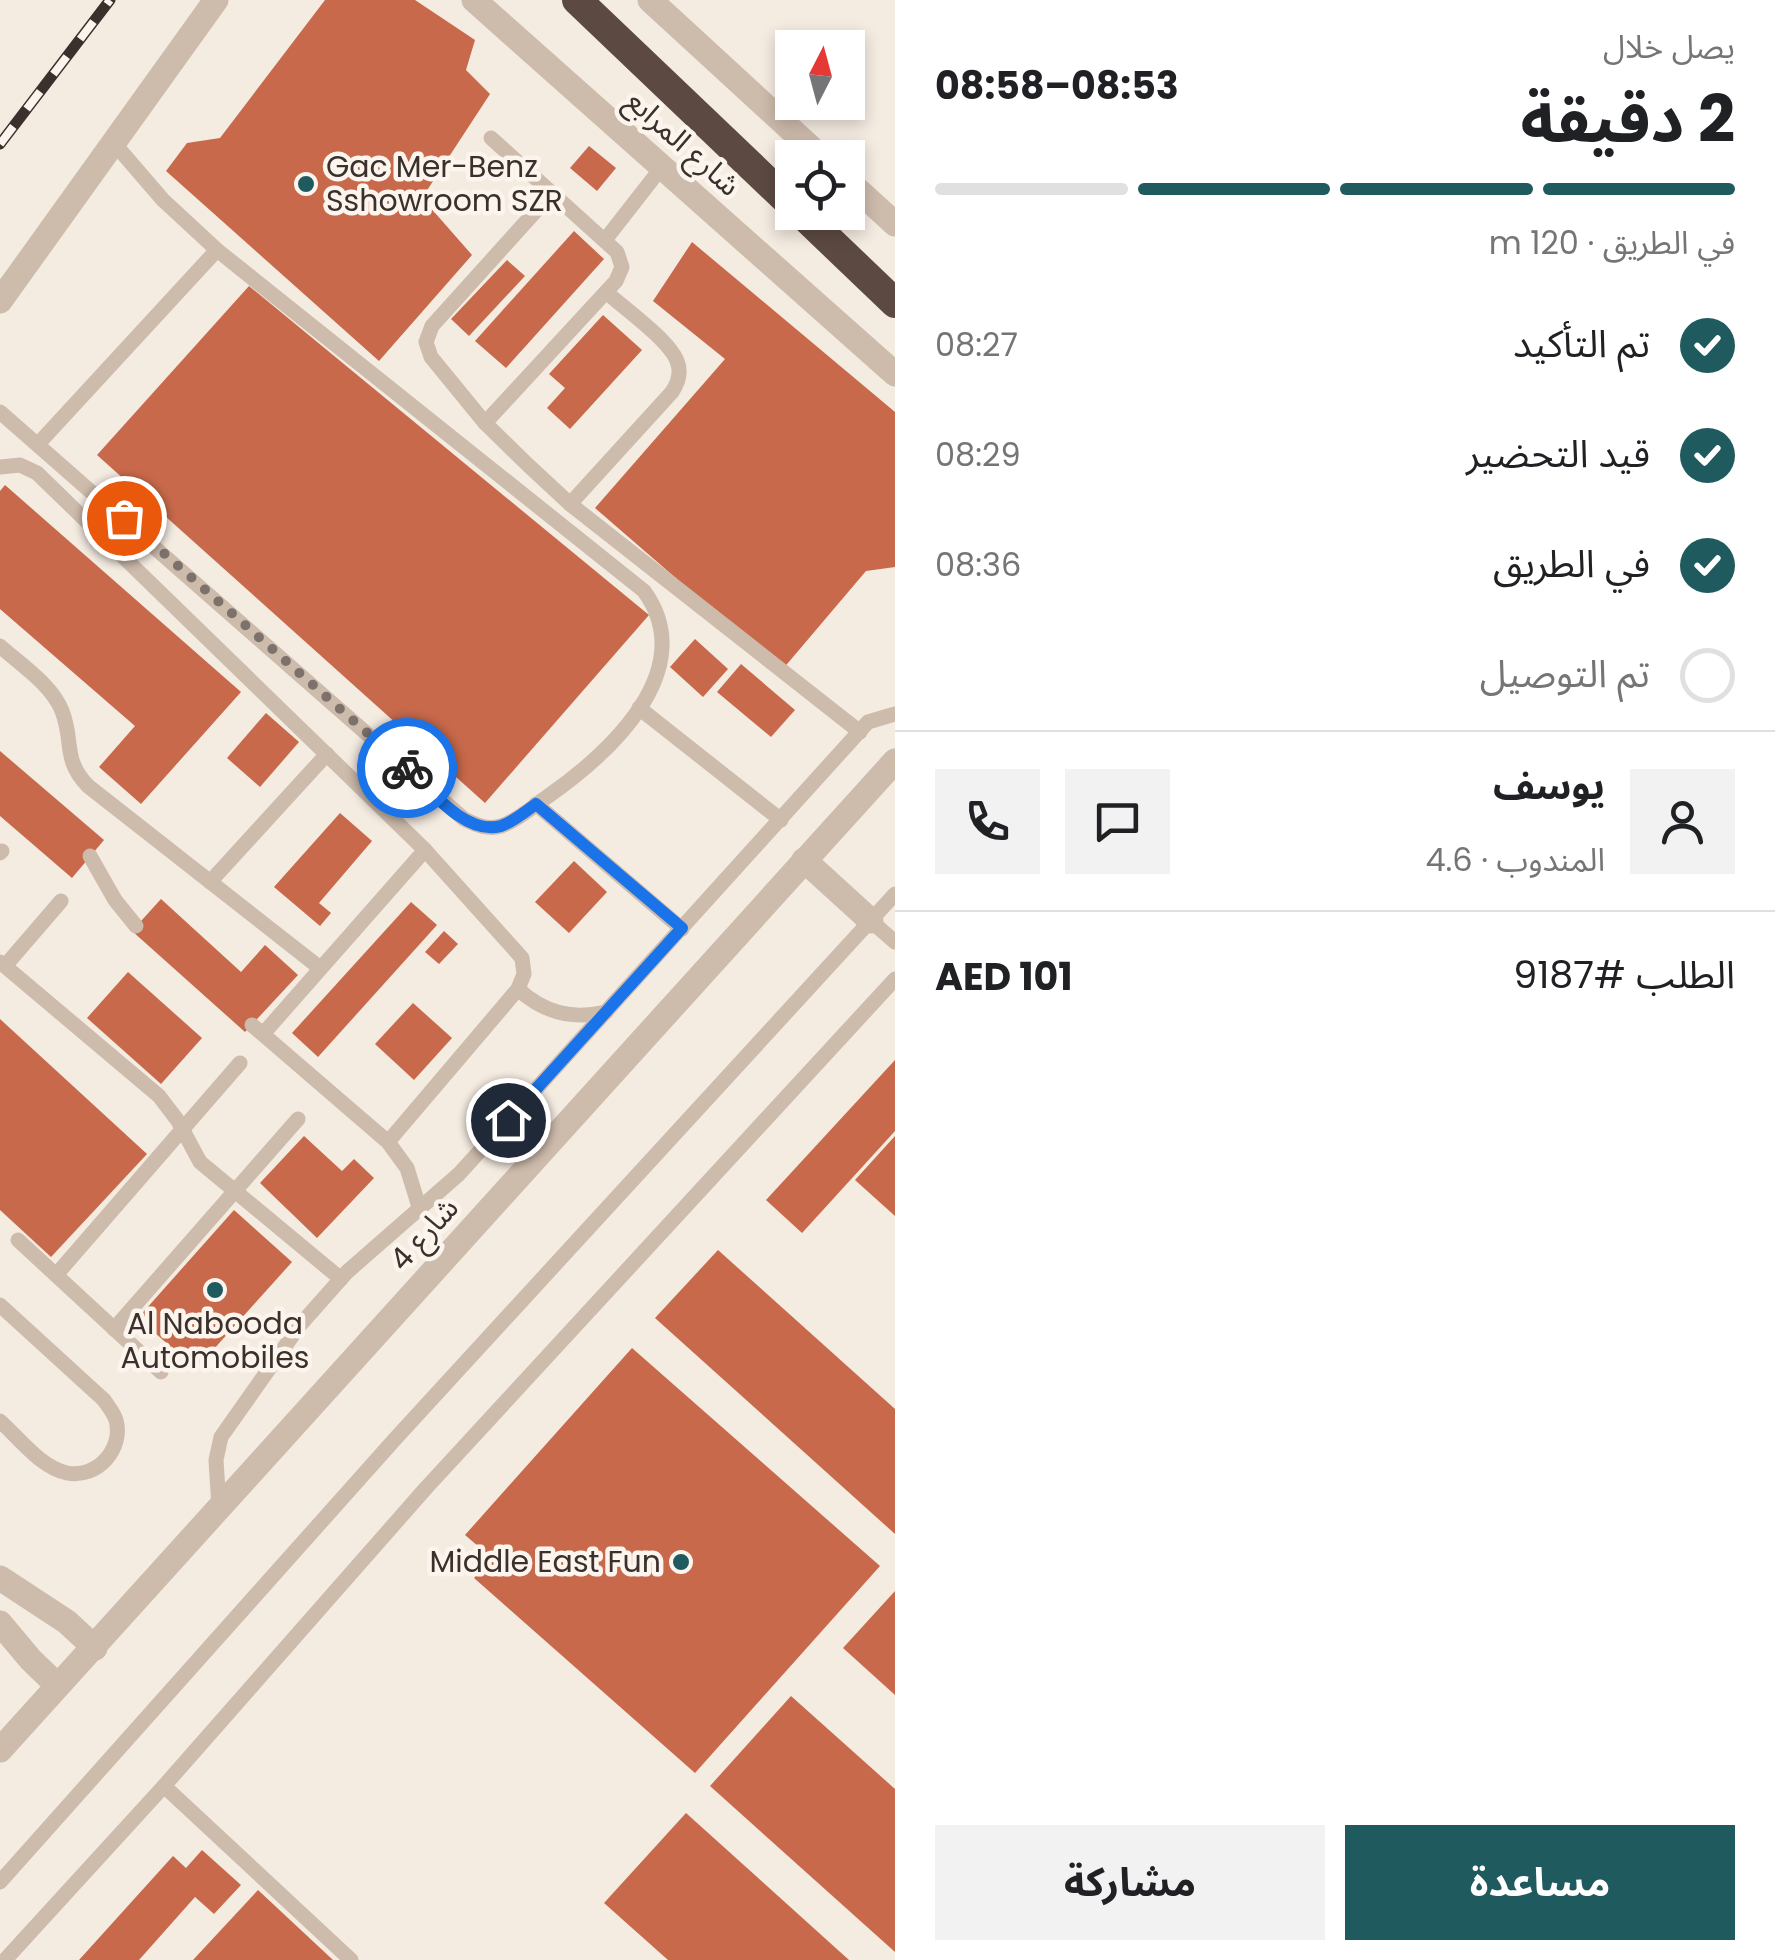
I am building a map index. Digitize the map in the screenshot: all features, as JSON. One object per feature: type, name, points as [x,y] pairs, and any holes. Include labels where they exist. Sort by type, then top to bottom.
[{"type":"highway","points":[[577,0],[775,189]]},
{"type":"highway","points":[[819,230],[895,302]]},
{"type":"street","points":[[0,300],[216,0]]},
{"type":"street","name":"شارع المرابع","points":[[474,0],[895,374]]},
{"type":"street","points":[[650,0],[802,140]]},
{"type":"street","points":[[865,197],[895,224]]},
{"type":"street","name":"شارع 4","points":[[0,1750],[895,761]]},
{"type":"street","points":[[804,860],[871,921]]},
{"type":"street","points":[[0,1578],[51,1611],[95,1648]]},
{"type":"street","points":[[0,1623],[57,1685]]},
{"type":"lane","points":[[485,422],[616,281],[622,266],[617,252],[605,240],[492,138]]},
{"type":"lane","points":[[0,412],[476,826],[502,825],[603,754],[652,688],[660,636],[657,612],[644,591],[218,250],[163,200],[113,142]]},
{"type":"lane","points":[[605,240],[662,167]]},
{"type":"lane","points":[[552,193],[428,333],[426,342],[431,357],[485,422],[570,504],[860,732]]},
{"type":"lane","points":[[40,443],[218,250]]},
{"type":"lane","points":[[570,504],[672,392],[679,376],[672,352],[606,292]]},
{"type":"lane","points":[[0,467],[20,465],[38,473],[425,850],[514,944],[522,958],[524,974],[518,989],[388,1142]]},
{"type":"lane","points":[[0,646],[52,695],[62,710],[70,762],[77,775],[320,968]]},
{"type":"lane","points":[[639,708],[781,820]]},
{"type":"lane","points":[[219,1511],[216,1460],[221,1438],[300,1325],[381,1239],[459,1174],[860,732],[878,717],[895,714]]},
{"type":"lane","points":[[210,882],[327,754]]},
{"type":"lane","points":[[536,804],[682,928]]},
{"type":"lane","points":[[420,1210],[407,1168],[388,1142],[257,1030],[320,968],[425,850]]},
{"type":"lane","points":[[90,856],[115,900],[136,926]]},
{"type":"lane","points":[[0,1882],[396,1439],[895,894]]},
{"type":"lane","points":[[61,901],[2,964],[159,1096],[200,1162],[341,1279]]},
{"type":"lane","points":[[871,921],[895,942]]},
{"type":"lane","points":[[5,1960],[426,1488],[895,979]]},
{"type":"lane","points":[[518,989],[538,1005],[564,1014],[606,1012]]},
{"type":"lane","points":[[56,1275],[240,1063]]},
{"type":"lane","points":[[114,1328],[298,1120]]},
{"type":"lane","points":[[18,1240],[162,1372]]},
{"type":"lane","points":[[0,1305],[104,1400],[116,1418],[117,1440],[108,1458],[91,1471],[70,1474],[50,1466],[0,1421]]},
{"type":"lane","points":[[164,1786],[352,1960]]},
{"type":"building","name":"Gac Mer-Benz Sshowroom SZR","points":[[325,0],[415,0],[475,40],[466,70],[490,94],[422,198],[472,255],[379,361],[166,171],[187,143],[220,138]]},
{"type":"building","points":[[589,146],[616,168],[597,191],[570,168]]},
{"type":"building","points":[[574,231],[604,259],[506,368],[475,341]]},
{"type":"building","points":[[692,242],[895,412],[895,567],[866,571],[782,670],[595,508],[725,359],[653,301]]},
{"type":"building","points":[[507,260],[525,276],[469,336],[451,319]]},
{"type":"building","points":[[249,286],[649,615],[485,803],[97,455]]},
{"type":"building","points":[[603,315],[642,350],[570,429],[547,408],[565,388],[549,374]]},
{"type":"building","points":[[5,485],[241,692],[141,804],[99,767],[135,726],[0,609],[0,491]]},
{"type":"building","points":[[695,639],[728,669],[703,697],[670,667]]},
{"type":"building","points":[[741,664],[795,710],[771,737],[717,692]]},
{"type":"building","points":[[266,713],[299,742],[260,787],[227,758]]},
{"type":"building","points":[[0,751],[104,840],[72,878],[0,816]]},
{"type":"building","points":[[340,813],[372,841],[319,903],[331,913],[320,926],[274,887]]},
{"type":"building","points":[[574,861],[607,892],[569,933],[535,902]]},
{"type":"building","points":[[161,899],[241,972],[265,945],[298,975],[245,1032],[132,931]]},
{"type":"building","points":[[411,902],[437,925],[318,1057],[292,1033]]},
{"type":"building","points":[[444,931],[458,944],[439,964],[425,952]]},
{"type":"building","points":[[128,972],[202,1038],[161,1084],[87,1018]]},
{"type":"building","points":[[413,1003],[452,1038],[414,1080],[375,1044]]},
{"type":"building","points":[[0,1019],[147,1154],[51,1257],[0,1210]]},
{"type":"building","points":[[895,1060],[895,1131],[802,1233],[766,1200]]},
{"type":"building","points":[[304,1136],[342,1171],[354,1159],[374,1178],[317,1238],[260,1183]]},
{"type":"building","points":[[895,1136],[895,1216],[855,1180]]},
{"type":"building","name":"Al Nabooda Automobiles","points":[[234,1210],[292,1262],[196,1369],[138,1318]]},
{"type":"building","points":[[718,1250],[895,1409],[895,1534],[655,1318]]},
{"type":"building","name":"Middle East Fun","points":[[632,1348],[880,1566],[695,1773],[474,1578],[492,1558],[465,1535]]},
{"type":"building","points":[[895,1591],[895,1695],[843,1648]]},
{"type":"building","points":[[791,1696],[895,1789],[895,1952],[710,1786]]},
{"type":"building","points":[[686,1813],[849,1960],[668,1960],[604,1903]]},
{"type":"building","points":[[202,1850],[241,1885],[214,1914],[195,1897],[139,1960],[79,1960],[173,1856],[186,1868]]},
{"type":"building","points":[[258,1890],[333,1960],[193,1960]]},
{"type":"railway","points":[[0,144],[110,0]]},
{"type":"way so far","points":[[124,518],[407,768]]},
{"type":"place","name":"Gac Mer-Benz Sshowroom SZR","points":[[306,184]]},
{"type":"place","name":"Al Nabooda Automobiles","points":[[215,1290]]},
{"type":"place","name":"Middle East Fun","points":[[681,1562]]},
{"type":"route","points":[[407,768],[476,826],[502,825],[536,804],[682,928],[508,1120]]}]
